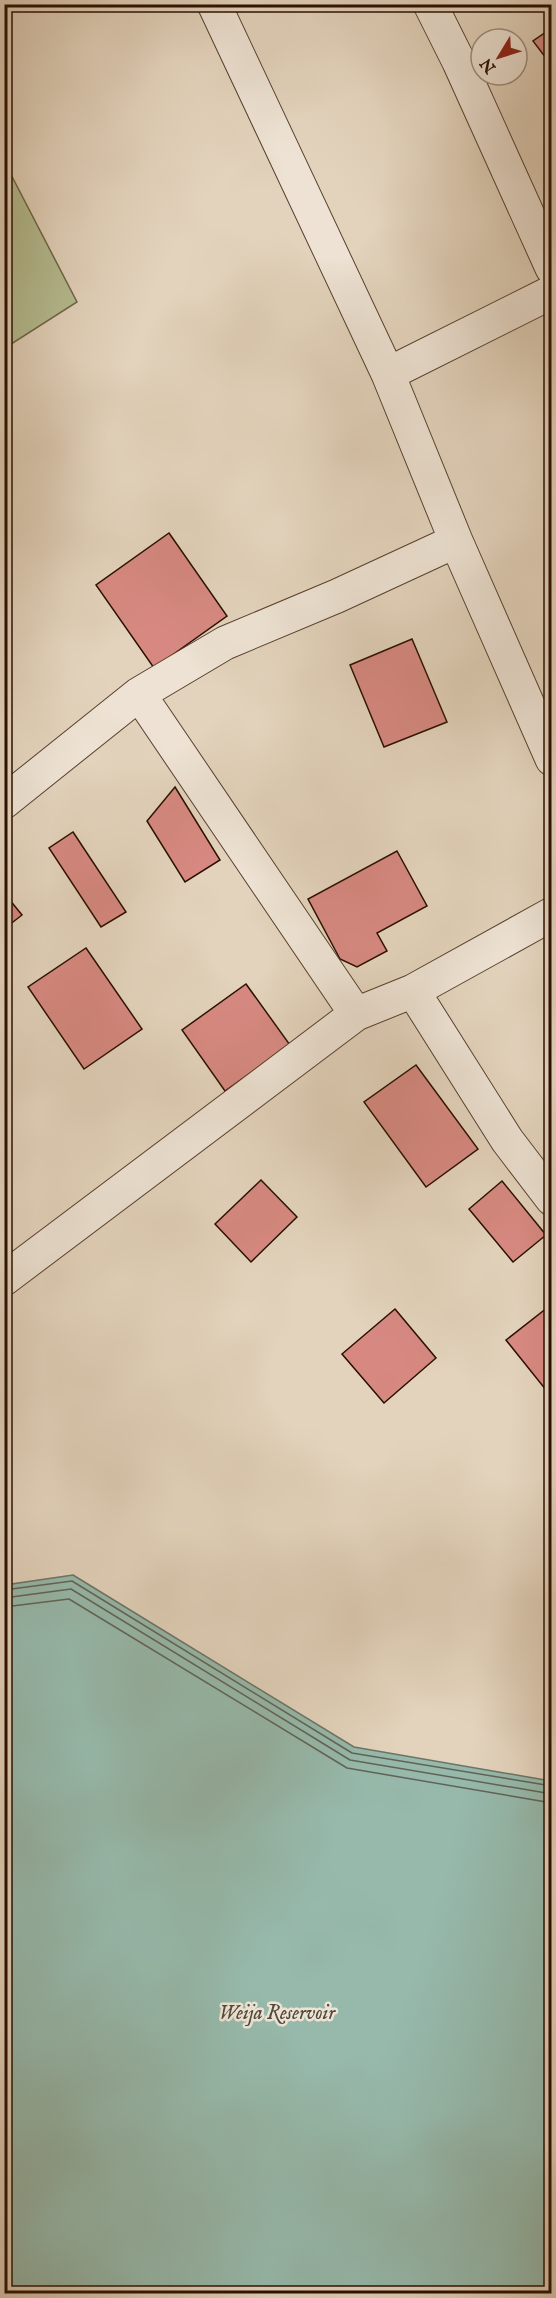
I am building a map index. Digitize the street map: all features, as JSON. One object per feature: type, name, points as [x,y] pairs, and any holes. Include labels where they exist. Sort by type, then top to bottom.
[{"type":"street","points":[[214,4],[388,374],[456,541],[552,759]]},
{"type":"street","points":[[430,4],[459,62],[552,268]]},
{"type":"street","points":[[388,374],[552,292]]},
{"type":"street","points":[[4,802],[139,694],[225,643],[337,596],[456,541]]},
{"type":"street","points":[[139,694],[356,1014]]},
{"type":"street","points":[[4,1278],[356,1014],[413,991],[552,914]]},
{"type":"street","points":[[413,991],[507,1140],[552,1199]]},
{"type":"shaded area","points":[[5,163],[77,302],[4,348]]},
{"type":"water","name":"Weija Reservoir","points":[[73,1575],[354,1747],[551,1781],[551,2293],[5,2293],[5,1585]]},
{"type":"building","points":[[552,28],[552,66],[533,41]]},
{"type":"building","points":[[169,533],[227,616],[154,668],[96,585]]},
{"type":"building","points":[[412,639],[447,722],[384,747],[350,665]]},
{"type":"building","points":[[175,787],[220,860],[185,882],[147,821]]},
{"type":"building","points":[[73,832],[126,912],[101,927],[49,848]]},
{"type":"building","points":[[397,851],[427,906],[377,933],[387,951],[357,967],[340,959],[308,899]]},
{"type":"building","points":[[4,893],[22,915],[4,929]]},
{"type":"building","points":[[86,948],[142,1029],[84,1069],[28,987]]},
{"type":"building","points":[[246,984],[290,1045],[225,1091],[182,1030]]},
{"type":"building","points":[[416,1065],[478,1149],[426,1187],[364,1102]]},
{"type":"building","points":[[261,1180],[297,1217],[251,1262],[215,1224]]},
{"type":"building","points":[[502,1181],[546,1235],[513,1262],[469,1209]]},
{"type":"building","points":[[552,1304],[552,1385],[546,1390],[506,1340]]},
{"type":"building","points":[[395,1309],[436,1358],[384,1403],[342,1354]]}]
